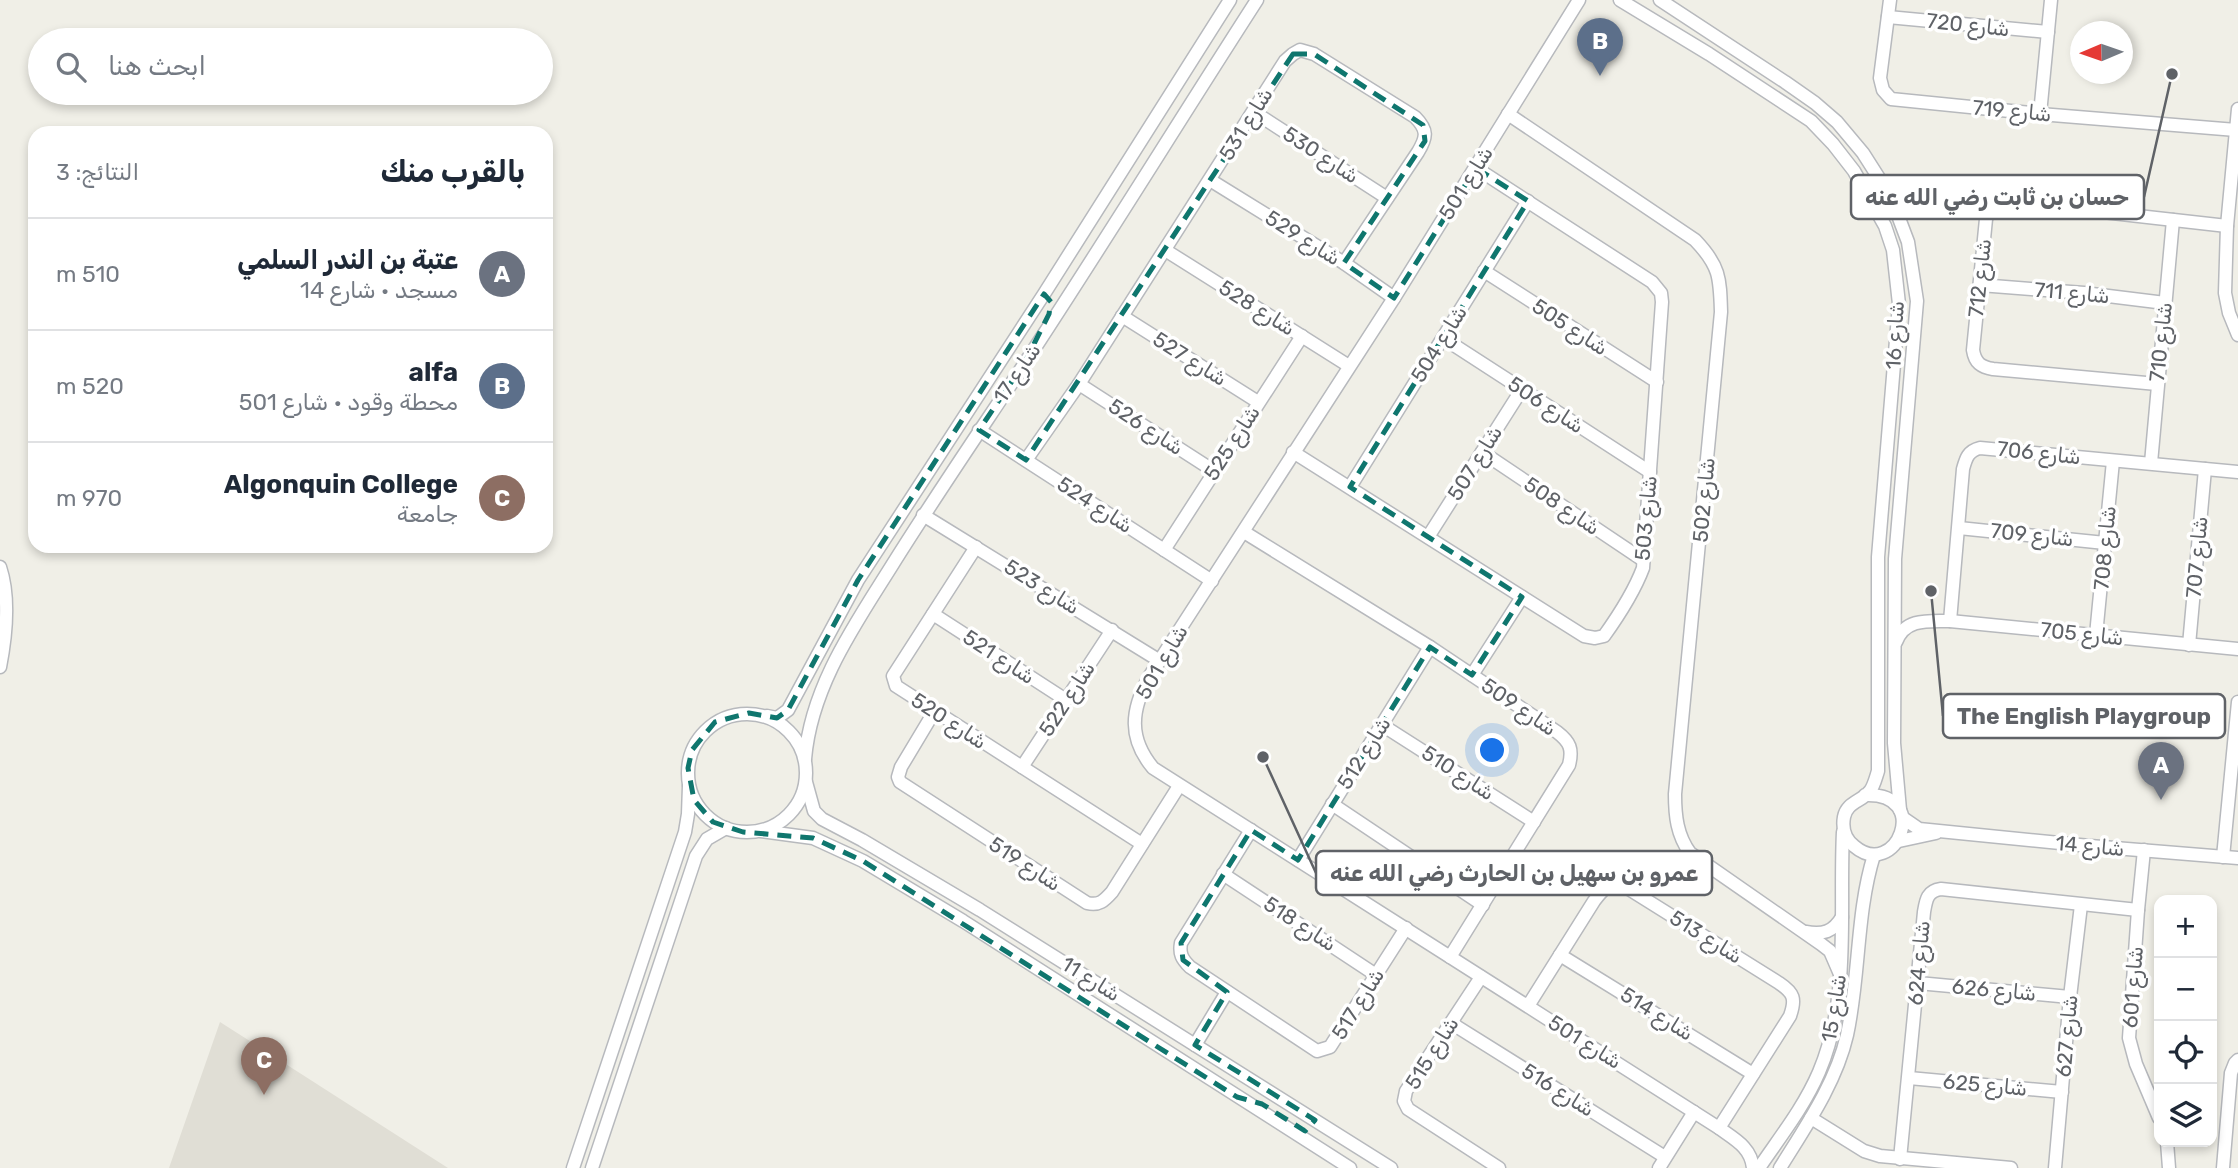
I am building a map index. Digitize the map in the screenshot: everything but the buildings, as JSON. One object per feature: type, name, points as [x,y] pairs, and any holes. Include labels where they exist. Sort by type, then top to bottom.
[{"type":"street","name":"شارع 17","points":[[767,716],[777,718],[788,710],[859,580],[1230,0]]},
{"type":"street","name":"شارع 17","points":[[804,758],[819,696],[854,626],[1257,0]]},
{"type":"street","name":"شارع 16","points":[[1620,0],[1811,121],[1854,171],[1875,205],[1893,250],[1899,304],[1898,340],[1878,557],[1878,771],[1870,791],[1865,795]]},
{"type":"street","name":"شارع 16","points":[[1660,0],[1815,103],[1837,122],[1863,153],[1891,197],[1909,242],[1917,300],[1894,593],[1894,743],[1901,814]]},
{"type":"street","points":[[1672,0],[1687,18]]},
{"type":"street","name":"شارع 719","points":[[1890,0],[1880,78],[1883,90],[1891,99],[2236,130]]},
{"type":"street","points":[[2040,114],[2051,0]]},
{"type":"street","name":"شارع 501","points":[[1581,1],[1160,661],[1140,694],[1134,725],[1143,756],[1153,768],[1179,786],[1406,928],[1744,1146]]},
{"type":"street","name":"شارع 720","points":[[1888,17],[2048,32]]},
{"type":"street","name":"شارع 531","points":[[1026,460],[1079,384],[1285,61],[1300,50],[1314,54],[1415,117],[1426,133],[1425,141],[1344,263]]},
{"type":"street","points":[[2238,109],[2227,226],[2226,302],[2238,335]]},
{"type":"street","name":"شارع 530","points":[[1254,111],[1387,198]]},
{"type":"street","name":"شارع 502","points":[[1508,114],[1695,240],[1718,273],[1721,312],[1675,816],[1683,843],[1690,853],[1830,951],[1840,974]]},
{"type":"street","name":"شارع 503","points":[[1293,452],[1584,636],[1604,636],[1638,582],[1643,560],[1661,293],[1652,282],[1476,168]]},
{"type":"street","name":"شارع 529","points":[[1210,180],[1344,263],[1394,298]]},
{"type":"street","name":"شارع 504","points":[[1350,487],[1528,201]]},
{"type":"street","name":"شارع 712","points":[[2157,384],[1983,367],[1975,360],[1973,350],[1986,219],[1991,208],[2006,201],[2227,226]]},
{"type":"street","name":"شارع 710","points":[[2151,463],[2174,220]]},
{"type":"street","name":"شارع 528","points":[[1165,250],[1349,366]]},
{"type":"street","name":"شارع 505","points":[[1484,271],[1657,382]]},
{"type":"street","name":"شارع 711","points":[[1980,285],[2084,293],[2165,303]]},
{"type":"street","points":[[1025,362],[1025,354],[1049,314],[1051,302],[1044,294]]},
{"type":"street","name":"شارع 527","points":[[1122,316],[1258,402]]},
{"type":"street","name":"شارع 525","points":[[1164,550],[1302,336]]},
{"type":"street","name":"شارع 506","points":[[1443,338],[1650,472]]},
{"type":"street","points":[[1898,340],[1903,354],[1898,410],[1903,416],[1908,415]]},
{"type":"street","name":"شارع 526","points":[[1079,384],[1214,471]]},
{"type":"street","name":"شارع 507","points":[[1428,537],[1522,388]]},
{"type":"street","name":"شارع 524","points":[[979,430],[1212,581]]},
{"type":"street","name":"شارع 706","points":[[1950,621],[1963,469],[1967,456],[1973,450],[1980,447],[2238,472]]},
{"type":"street","name":"شارع 508","points":[[1482,452],[1643,560]]},
{"type":"street","name":"شارع 708","points":[[2096,635],[2113,461]]},
{"type":"street","name":"شارع 707","points":[[2189,645],[2205,469]]},
{"type":"street","points":[[1883,484],[1893,487],[1894,493],[1889,538],[1895,559]]},
{"type":"street","name":"شارع 523","points":[[923,515],[1160,661]]},
{"type":"street","name":"شارع 709","points":[[1959,528],[2105,543]]},
{"type":"street","name":"شارع 509","points":[[1244,532],[1430,647],[1557,732],[1570,745],[1572,753],[1569,765],[1450,957]]},
{"type":"street","name":"شارع 520","points":[[976,547],[893,676],[893,681],[900,689],[934,712],[1142,844]]},
{"type":"street","points":[[0,567],[5,581],[5,620],[0,667]]},
{"type":"street","points":[[1894,593],[1899,607],[1905,613],[1926,621]]},
{"type":"street","name":"شارع 509","points":[[1472,675],[1522,597]]},
{"type":"street","name":"شارع 521","points":[[933,614],[1066,700]]},
{"type":"street","name":"شارع 705","points":[[1894,646],[1899,633],[1906,626],[1926,621],[1950,621],[2238,649]]},
{"type":"street","name":"شارع 522","points":[[1023,767],[1112,630]]},
{"type":"street","name":"شارع 512","points":[[1298,860],[1430,647]]},
{"type":"street","points":[[2223,857],[2233,797],[2238,702]]},
{"type":"street","name":"شارع 519","points":[[934,712],[901,767],[898,777],[900,782],[1087,904],[1103,902],[1112,892],[1179,786]]},
{"type":"street","points":[[573,1168],[684,832],[688,814],[688,768],[692,750],[701,735],[715,722],[731,715],[749,713],[767,716],[784,726],[797,741],[804,758],[806,782],[800,799],[791,813],[777,824],[761,831],[744,832],[713,822],[694,800],[689,786]]},
{"type":"street","name":"شارع 510","points":[[1382,725],[1534,822]]},
{"type":"street","name":"شارع 11","points":[[806,782],[814,811],[822,819],[980,910],[1391,1168]]},
{"type":"street","points":[[1878,794],[1891,800],[1901,814],[1903,830],[1899,841],[1888,851],[1874,855],[1860,852],[1849,842],[1843,829],[1844,814],[1852,802],[1865,795],[1878,794]]},
{"type":"street","points":[[1332,804],[1483,905]]},
{"type":"street","name":"شارع 14","points":[[1901,814],[1919,829],[2238,858]]},
{"type":"street","points":[[592,1168],[696,856],[707,839],[726,828]]},
{"type":"street","name":"شارع 15","points":[[1759,1168],[1805,1100],[1827,1053],[1838,1000],[1840,974],[1843,829]]},
{"type":"street","name":"شارع 517","points":[[1251,830],[1181,943],[1180,951],[1183,960],[1190,967],[1317,1051],[1331,1047],[1406,928]]},
{"type":"street","name":"شارع 11","points":[[761,831],[813,838],[863,861],[963,921],[1344,1165]]},
{"type":"street","name":"شارع 14","points":[[1899,841],[1941,831]]},
{"type":"street","name":"شارع 601","points":[[2144,850],[2129,1038],[2131,1052],[2154,1106]]},
{"type":"street","name":"شارع 15","points":[[1780,1168],[1811,1118],[1840,1059],[1847,1035],[1863,901],[1874,855]]},
{"type":"street","name":"شارع 518","points":[[1223,874],[1376,975]]},
{"type":"street","name":"شارع 513","points":[[1528,1006],[1604,888],[1615,884],[1635,893],[1789,989],[1794,1005],[1790,1016],[1719,1128]]},
{"type":"street","name":"شارع 624","points":[[1900,1159],[1926,898],[1934,890],[1941,889],[2138,909]]},
{"type":"street","name":"شارع 627","points":[[2055,1168],[2081,905]]},
{"type":"street","points":[[1802,931],[1823,933],[1830,930],[1842,917]]},
{"type":"street","name":"شارع 514","points":[[1560,955],[1753,1074]]},
{"type":"street","name":"شارع 515","points":[[1481,977],[1406,1091],[1404,1101],[1408,1110],[1499,1168]]},
{"type":"street","name":"شارع 626","points":[[1918,983],[2070,997]]},
{"type":"street","points":[[1195,1045],[1227,992]]},
{"type":"street","name":"شارع 516","points":[[1451,1023],[1662,1163]]},
{"type":"street","points":[[2223,1168],[2232,1141],[2231,1073],[2238,1060]]},
{"type":"street","name":"شارع 625","points":[[1909,1078],[2062,1092]]},
{"type":"street","points":[[1237,1097],[1262,1104],[1305,1131],[1312,1129],[1315,1121]]},
{"type":"street","points":[[1662,1163],[1694,1112]]},
{"type":"street","points":[[1811,1118],[1864,1151],[1900,1159],[2011,1168]]},
{"type":"street","points":[[1744,1146],[1762,1148],[1777,1141]]},
{"type":"street","points":[[1744,1146],[1750,1154],[1753,1168]]},
{"type":"street","points":[[2167,1147],[2169,1168]]},
{"type":"street","points":[[1344,1165],[1338,1154],[1342,1149],[1349,1149],[1380,1168]]},
{"type":"highlighted area","points":[[1293,54],[1314,54],[1423,125],[1425,141],[1344,263],[1394,298],[1476,168],[1528,201],[1350,487],[1522,597],[1472,675],[1430,647],[1298,860],[1251,830],[1181,943],[1183,960],[1227,992],[1195,1045],[1315,1120],[1305,1131],[1262,1104],[1237,1097],[863,861],[813,838],[743,832],[713,822],[694,800],[688,768],[692,750],[715,722],[749,713],[777,718],[788,710],[858,580],[1044,294],[1051,302],[1049,314],[1025,362],[979,430],[1026,460]]},
{"type":"shaded area","points":[[220,1022],[448,1168],[169,1168]]},
{"type":"place","name":"حسان بن ثابت رضي الله عنه","points":[[2172,74]]},
{"type":"place","name":"alfa","points":[[1600,76]]},
{"type":"place","name":"The English Playgroup","points":[[1931,591]]},
{"type":"place","name":"عمرو بن سهيل بن الحارث رضي الله عنه","points":[[1263,757]]},
{"type":"place","name":"عتبة بن الندر السلمي","points":[[2161,800]]},
{"type":"place","name":"Algonquin College","points":[[264,1095]]}]
